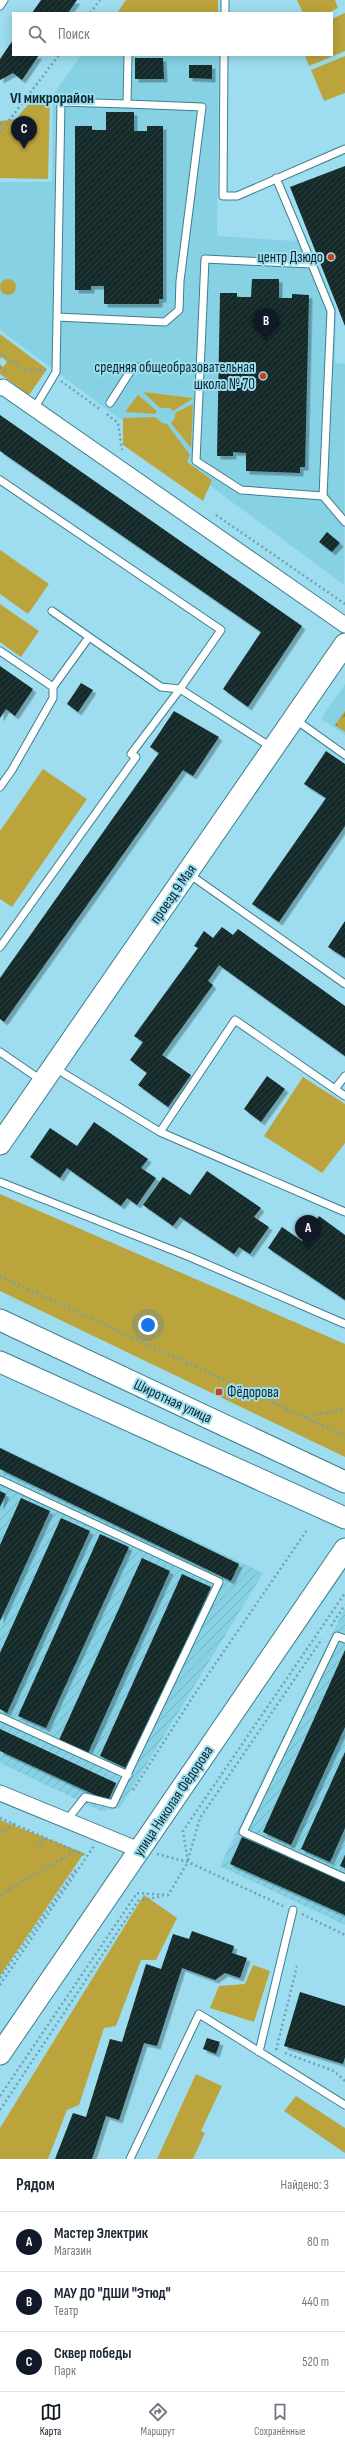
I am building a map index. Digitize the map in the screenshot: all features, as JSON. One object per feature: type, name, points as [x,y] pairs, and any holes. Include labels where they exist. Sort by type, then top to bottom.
[{"type":"street","points":[[0,388],[3,387],[345,625]]},
{"type":"street","name":"проезд 9 Мая","points":[[0,1144],[345,644]]},
{"type":"street","name":"Широтная улица","points":[[0,1320],[345,1482]]},
{"type":"street","points":[[6,1368],[345,1518]]},
{"type":"street","name":"улица Николая Фёдорова","points":[[0,2054],[345,1549]]},
{"type":"street","points":[[0,1793],[139,1850]]},
{"type":"lane","points":[[0,6],[4,0]]},
{"type":"lane","points":[[225,0],[225,12]]},
{"type":"lane","points":[[127,104],[128,56]]},
{"type":"lane","points":[[224,56],[222,196],[237,196],[345,149]]},
{"type":"lane","points":[[34,409],[54,375],[57,317],[60,102],[202,106],[180,282],[179,310],[165,322],[57,317]]},
{"type":"lane","points":[[276,178],[331,311],[324,496],[345,522]]},
{"type":"lane","points":[[312,264],[205,259],[196,461],[241,490],[324,496]]},
{"type":"lane","points":[[110,403],[133,367],[200,369]]},
{"type":"lane","points":[[0,480],[221,630],[180,690],[131,754],[136,757],[0,947]]},
{"type":"lane","points":[[52,611],[161,687],[180,690],[273,748]]},
{"type":"lane","points":[[0,787],[53,698],[53,687],[89,637]]},
{"type":"lane","points":[[0,651],[53,687]]},
{"type":"lane","points":[[294,718],[345,755]]},
{"type":"lane","points":[[187,872],[345,984]]},
{"type":"lane","points":[[160,1132],[235,1020],[345,1096]]},
{"type":"lane","points":[[0,1052],[48,1074],[160,1132],[345,1212]]},
{"type":"lane","points":[[335,1089],[345,1076]]},
{"type":"lane","points":[[0,1182],[190,1257],[345,1324]]},
{"type":"lane","points":[[0,1480],[219,1582],[114,1804],[85,1797],[67,1820]]},
{"type":"lane","points":[[345,1639],[337,1636],[243,1832],[345,1878]]},
{"type":"lane","points":[[0,1717],[128,1776]]},
{"type":"lane","points":[[259,2052],[294,1910]]},
{"type":"lane","points":[[130,2159],[199,2014],[345,2105]]},
{"type":"path","points":[[91,12],[100,0]]},
{"type":"path","points":[[0,133],[58,56]]},
{"type":"path","points":[[0,124],[7,123]]},
{"type":"path","points":[[0,353],[23,370],[45,369],[118,422],[120,449],[127,453]]},
{"type":"path","points":[[210,511],[345,604]]},
{"type":"path","points":[[0,1276],[345,1436]]},
{"type":"path","points":[[305,1417],[345,1409]]},
{"type":"path","points":[[130,1796],[194,1695],[307,1530]]},
{"type":"path","points":[[188,1862],[182,1831],[345,1594]]},
{"type":"path","points":[[330,1628],[345,1605]]},
{"type":"path","points":[[0,2110],[138,1901],[168,1894],[188,1862],[200,1818],[326,1633]]},
{"type":"path","points":[[0,1818],[87,1856]]},
{"type":"path","points":[[0,1833],[14,1824]]},
{"type":"path","points":[[0,1985],[101,1835]]},
{"type":"path","points":[[37,1846],[45,1838]]},
{"type":"path","points":[[139,1850],[188,1862],[345,1935]]},
{"type":"path","points":[[0,1896],[75,1851]]},
{"type":"path","points":[[0,1978],[70,1875],[81,1865]]},
{"type":"path","points":[[0,2096],[137,1893],[168,1894]]},
{"type":"path","points":[[298,1966],[275,2050],[334,2071],[345,2081]]},
{"type":"shaded area","points":[[80,56],[219,56],[217,236],[294,241],[304,231],[336,308],[335,363],[345,364],[344,585],[0,330],[0,182],[52,182],[53,95]]},
{"type":"shaded area","points":[[345,684],[345,735],[321,719]]},
{"type":"shaded area","points":[[0,1447],[263,1573],[120,1808],[101,1811],[0,1763]]},
{"type":"shaded area","points":[[345,1608],[345,1925],[220,1866]]},
{"type":"green space","points":[[126,0],[218,0],[218,12],[118,12]]},
{"type":"green space","points":[[297,0],[335,0],[338,8],[330,12],[303,12]]},
{"type":"green space","points":[[345,13],[345,51],[333,56],[333,19]]},
{"type":"green space","points":[[305,56],[333,56],[309,66]]},
{"type":"green space","points":[[345,56],[345,93],[324,101],[311,70]]},
{"type":"green space","points":[[36,95],[50,96],[48,179],[0,178],[0,121],[16,119]]},
{"type":"green space","points":[[5,279],[11,279],[16,284],[14,293],[11,295],[5,295],[0,290],[0,284]]},
{"type":"green space","points":[[0,334],[47,369],[29,395],[0,374],[0,364],[3,367],[7,362],[2,357],[0,359]]},
{"type":"green space","points":[[143,392],[194,398],[173,411],[170,408],[160,408]]},
{"type":"green space","points":[[138,395],[157,411],[155,414],[125,412]]},
{"type":"green space","points":[[193,404],[191,448],[171,423],[175,418],[175,413]]},
{"type":"green space","points":[[155,417],[162,423],[167,424],[190,455],[187,462],[212,480],[203,501],[123,445],[123,418]]},
{"type":"green space","points":[[0,550],[49,584],[28,614],[0,594]]},
{"type":"green space","points":[[0,604],[39,631],[21,657],[0,642]]},
{"type":"green space","points":[[345,711],[345,732],[335,725]]},
{"type":"green space","points":[[43,769],[87,799],[12,907],[0,899],[0,831]]},
{"type":"green space","points":[[303,1077],[345,1104],[345,1143],[322,1173],[264,1136]]},
{"type":"green space","points":[[0,1194],[345,1344],[345,1457],[0,1291]]},
{"type":"green space","points":[[0,1820],[84,1853],[0,1976]]},
{"type":"green space","points":[[144,1895],[177,1918],[156,1960],[141,1960],[116,2026],[104,2028],[79,2105],[67,2110],[48,2159],[0,2159],[0,2128]]},
{"type":"green space","points":[[253,1965],[270,1971],[254,2022],[210,2008],[219,1986],[245,1984]]},
{"type":"green space","points":[[196,2074],[222,2086],[201,2131],[205,2133],[193,2159],[157,2159]]},
{"type":"green space","points":[[296,2096],[345,2128],[345,2153],[284,2111]]},
{"type":"building","points":[[41,0],[77,0],[69,12],[33,12]]},
{"type":"building","points":[[12,41],[12,56],[38,56],[22,80],[13,73],[0,80],[0,59]]},
{"type":"building","points":[[135,58],[163,58],[164,79],[135,79]]},
{"type":"building","points":[[189,65],[212,65],[212,79],[189,78]]},
{"type":"building","points":[[106,112],[134,112],[134,131],[147,131],[147,126],[163,126],[163,299],[159,299],[159,304],[104,304],[104,286],[91,286],[91,290],[75,290],[75,126],[92,126],[92,130],[106,130]]},
{"type":"building","name":"центр Дзюдо","points":[[345,166],[345,326],[290,187]]},
{"type":"building","points":[[252,279],[279,279],[279,298],[292,298],[292,294],[309,295],[305,467],[300,467],[300,473],[246,471],[246,453],[233,452],[233,456],[217,456],[220,293],[237,293],[237,297],[251,297]]},
{"type":"building","points":[[0,415],[302,626],[248,707],[223,689],[261,632],[0,451]]},
{"type":"building","points":[[327,532],[340,543],[332,552],[319,542]]},
{"type":"building","points":[[0,666],[33,689],[15,716],[6,709],[0,718]]},
{"type":"building","points":[[81,683],[93,690],[78,712],[67,704]]},
{"type":"building","points":[[174,711],[219,737],[193,776],[183,770],[4,1022],[0,1019],[0,978],[159,753],[150,747]]},
{"type":"building","points":[[326,751],[345,764],[345,826],[279,922],[252,904],[326,798],[304,784]]},
{"type":"building","points":[[345,921],[345,958],[328,947]]},
{"type":"building","points":[[222,927],[233,935],[238,929],[345,1006],[345,1056],[219,965],[208,981],[213,985],[162,1055],[191,1075],[168,1107],[138,1085],[147,1073],[130,1060],[143,1042],[134,1036],[198,948],[194,946],[204,931],[213,938]]},
{"type":"building","points":[[267,1076],[285,1089],[261,1122],[244,1109]]},
{"type":"building","points":[[94,1122],[148,1159],[141,1168],[156,1178],[137,1205],[127,1198],[121,1206],[67,1168],[60,1178],[30,1157],[50,1128],[77,1146]]},
{"type":"building","points":[[207,1171],[261,1208],[254,1217],[269,1227],[250,1254],[239,1247],[234,1254],[180,1217],[173,1226],[143,1205],[163,1177],[190,1195]]},
{"type":"building","points":[[319,1216],[345,1235],[345,1300],[268,1248],[282,1227],[302,1241]]},
{"type":"building","points":[[0,1448],[239,1564],[231,1581],[0,1469]]},
{"type":"building","points":[[0,1491],[6,1494],[0,1507]]},
{"type":"building","points":[[21,1498],[50,1511],[0,1621],[0,1545]]},
{"type":"building","points":[[61,1518],[90,1531],[7,1713],[0,1709],[0,1653]]},
{"type":"building","points":[[100,1534],[129,1547],[46,1728],[18,1716]]},
{"type":"building","points":[[142,1558],[170,1571],[88,1753],[59,1740]]},
{"type":"building","points":[[182,1574],[211,1587],[128,1769],[100,1756]]},
{"type":"building","points":[[345,1650],[345,1727],[291,1845],[263,1832]]},
{"type":"building","points":[[0,1729],[116,1783],[108,1801],[0,1751]]},
{"type":"building","points":[[345,1752],[345,1828],[330,1862],[301,1849]]},
{"type":"building","points":[[242,1837],[345,1882],[345,1915],[230,1864]]},
{"type":"building","points":[[345,1855],[345,1868],[340,1866]]},
{"type":"building","points":[[192,1931],[234,1946],[232,1953],[247,1958],[240,1978],[225,1973],[215,1980],[182,1968],[157,2046],[144,2043],[119,2120],[106,2116],[92,2159],[55,2159],[73,2113],[86,2117],[110,2039],[122,2042],[146,1964],[161,1969],[173,1934],[189,1939]]},
{"type":"building","points":[[300,1992],[345,2006],[345,2057],[343,2064],[284,2046]]},
{"type":"building","points":[[207,2038],[220,2042],[216,2054],[203,2049]]},
{"type":"place","name":"Сквер победы","points":[[24,149]]},
{"type":"place","name":"центр Дзюдо","points":[[331,257]]},
{"type":"place","name":"МАУ ДО \"ДШИ \"Этюд\"","points":[[266,341]]},
{"type":"place","name":"средняя общеобразовательная школа № 70","points":[[263,376]]},
{"type":"place","name":"Мастер Электрик","points":[[308,1248]]},
{"type":"place","name":"Фёдорова","points":[[219,1392]]},
{"type":"district","name":"VI микрорайон","points":[[52,97]]}]
